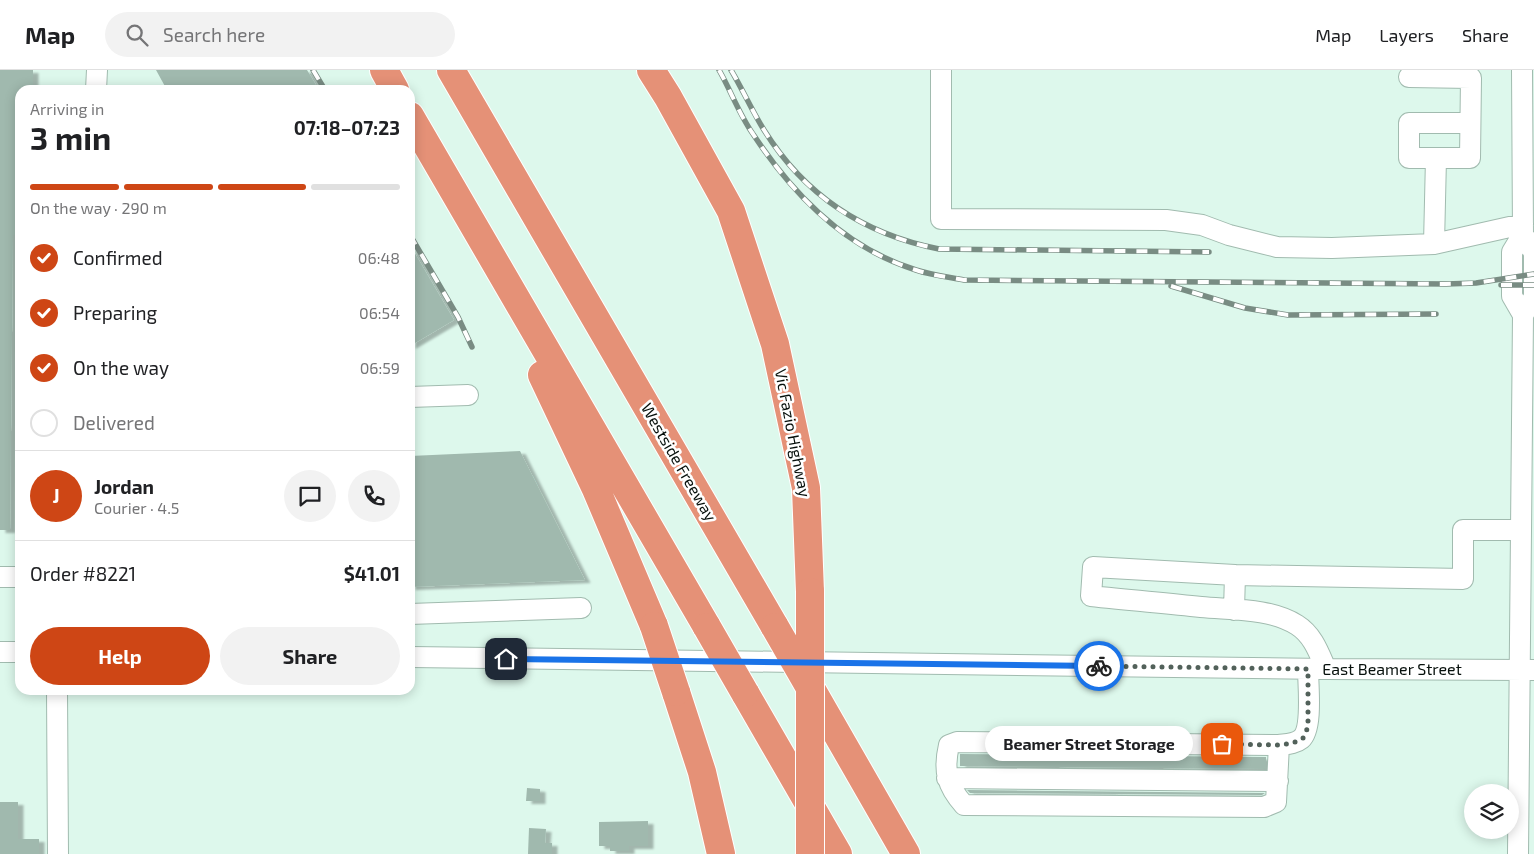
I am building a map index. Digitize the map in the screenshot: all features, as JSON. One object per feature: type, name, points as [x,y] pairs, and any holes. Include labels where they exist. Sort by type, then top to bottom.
[{"type":"highway","points":[[384,70],[392,85]]},
{"type":"highway","name":"Westside Freeway","points":[[451,70],[906,854]]},
{"type":"highway","name":"Vic Fazio Highway","points":[[651,70],[731,211],[775,344],[806,488],[810,592],[810,854]]},
{"type":"highway","points":[[415,125],[838,854]]},
{"type":"highway","points":[[485,246],[610,521],[654,626],[702,772],[721,854]]},
{"type":"street","points":[[96,85],[97,70]]},
{"type":"street","points":[[941,70],[941,219],[1166,220],[1202,225],[1277,247],[1332,248],[1434,244],[1523,229]]},
{"type":"street","points":[[1518,854],[1526,797],[1527,670],[1521,530],[1526,323],[1512,296],[1512,252],[1523,229],[1528,170],[1522,70]]},
{"type":"street","points":[[1409,77],[1471,78],[1470,158],[1409,158],[1409,123],[1470,122]]},
{"type":"street","points":[[1434,244],[1436,158]]},
{"type":"street","points":[[415,397],[468,395]]},
{"type":"street","points":[[1279,745],[1276,802],[1264,807],[964,805],[954,794],[947,778],[949,746],[957,742],[1279,745],[1293,743],[1303,738],[1308,727],[1317,669],[1312,639],[1299,626],[1280,616],[1091,596],[1093,567],[1235,575],[1463,579],[1463,530],[1521,530]]},
{"type":"street","points":[[1234,610],[1235,575]]},
{"type":"street","points":[[0,577],[15,577]]},
{"type":"street","points":[[415,614],[581,608]]},
{"type":"street","points":[[0,652],[15,652]]},
{"type":"street","name":"East Beamer Street","points":[[415,657],[1527,670]]},
{"type":"street","points":[[57,695],[58,854]]},
{"type":"building","points":[[0,70],[33,70],[33,85],[15,85],[15,235],[13,235],[10,530],[0,530]]},
{"type":"building","points":[[156,70],[307,70],[316,85],[164,85]]},
{"type":"building","points":[[415,254],[454,320],[415,343]]},
{"type":"building","points":[[520,451],[585,580],[415,587],[415,456]]},
{"type":"building","points":[[960,754],[1266,757],[1266,769],[960,766]]},
{"type":"building","points":[[527,788],[540,789],[540,801],[526,801]]},
{"type":"building","points":[[967,790],[1265,793],[1262,795],[970,793]]},
{"type":"building","points":[[0,802],[18,802],[18,839],[39,839],[39,854],[0,854]]},
{"type":"building","points":[[648,821],[648,846],[629,846],[629,851],[610,851],[610,846],[599,846],[599,822]]},
{"type":"building","points":[[529,828],[546,829],[545,843],[552,843],[552,854],[528,854]]},
{"type":"railway","points":[[313,70],[322,85]]},
{"type":"railway","points":[[719,70],[743,119],[785,178],[803,198],[823,217],[866,248],[916,270],[964,280],[1446,284],[1476,283],[1534,274]]},
{"type":"railway","points":[[731,70],[764,130],[798,174],[817,193],[838,209],[885,233],[939,249],[1209,252]]},
{"type":"railway","points":[[415,244],[458,317],[472,347]]},
{"type":"railway","points":[[1501,285],[1534,285]]},
{"type":"railway","points":[[1171,286],[1245,308],[1288,315],[1436,314]]},
{"type":"way so far","points":[[1099,666],[1308,669],[1308,727],[1303,738],[1293,743],[1279,745],[1222,744]]},
{"type":"place","name":"Beamer Street Storage","points":[[1222,744]]},
{"type":"route","points":[[506,659],[1099,666]]}]
